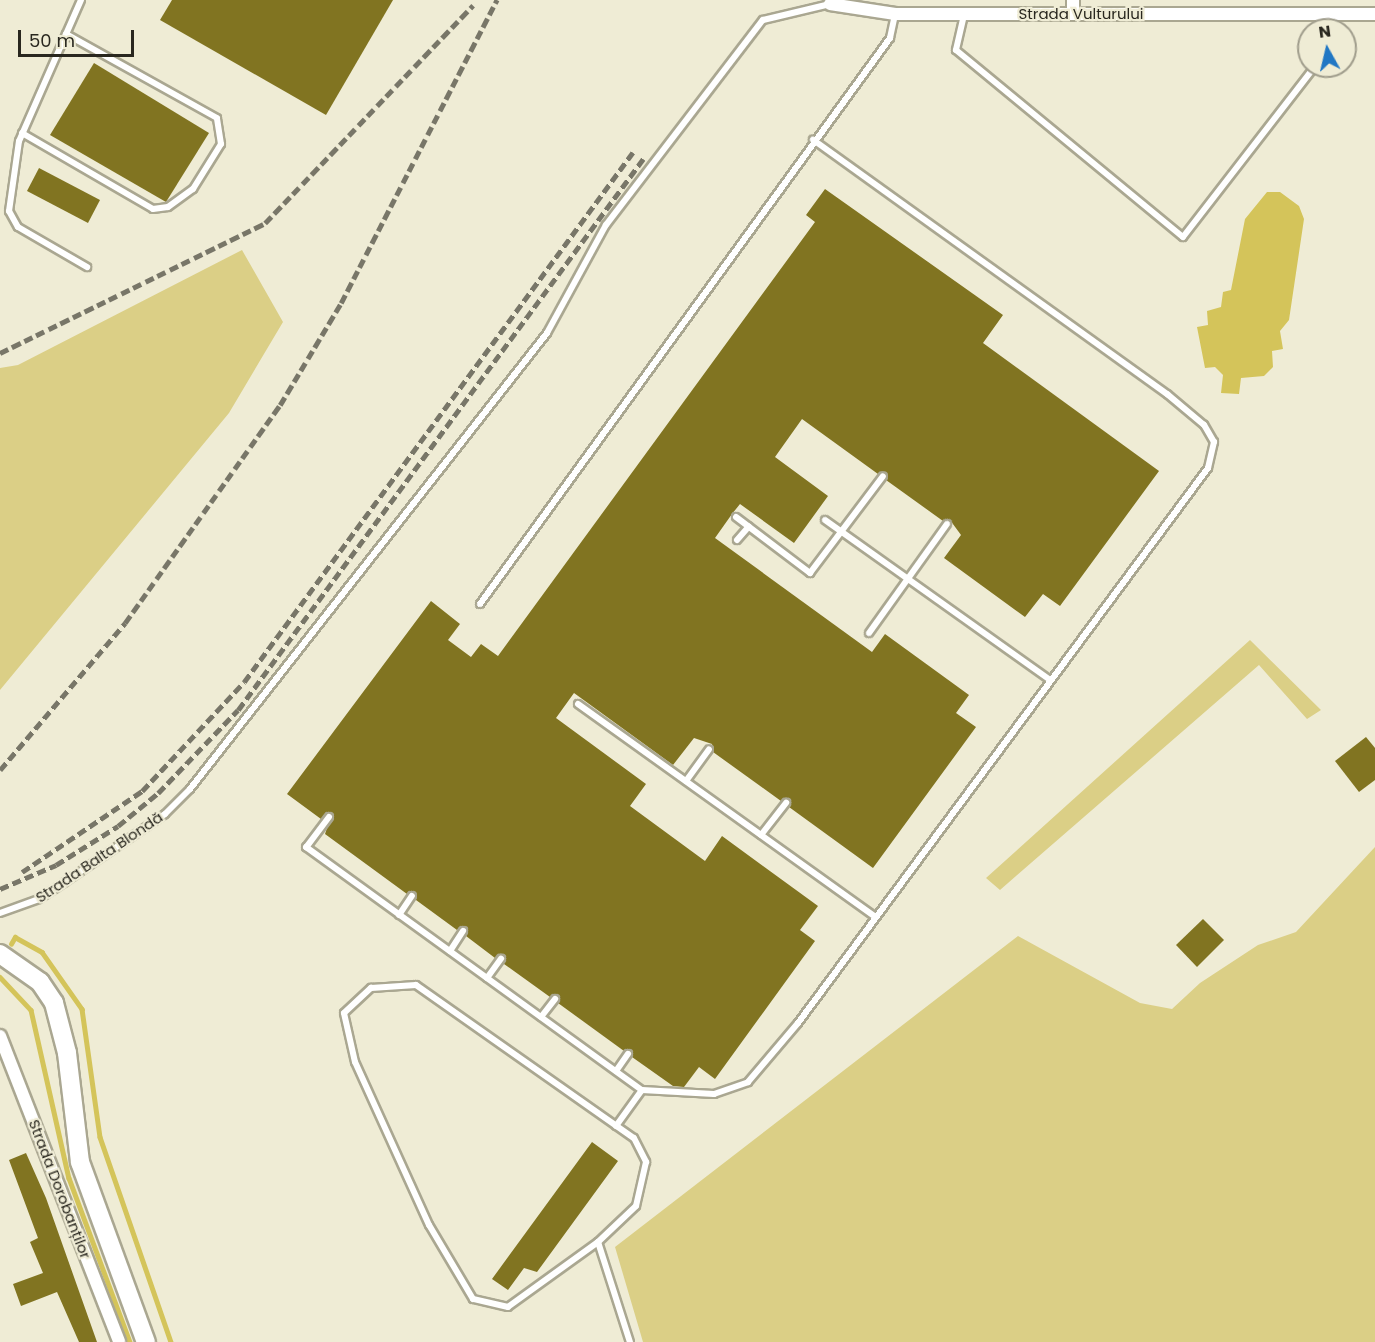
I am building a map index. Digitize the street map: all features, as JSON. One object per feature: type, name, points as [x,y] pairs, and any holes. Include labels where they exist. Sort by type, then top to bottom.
[{"type":"main road","points":[[0,954],[40,982],[54,1003],[67,1053],[80,1162],[146,1342]]},
{"type":"street","points":[[1073,0],[1073,14]]},
{"type":"street","name":"Strada Vulturului","points":[[828,2],[895,14],[1073,14],[1317,7],[1375,14]]},
{"type":"street","name":"Strada Dorobanților","points":[[0,1036],[119,1342]]},
{"type":"lane","points":[[81,0],[22,133],[9,211],[18,227],[87,267]]},
{"type":"lane","name":"Strada Balta Blondă","points":[[0,913],[57,888],[165,814],[190,789],[547,333],[606,225],[763,21],[828,2]]},
{"type":"lane","points":[[480,604],[813,140],[890,38],[895,14]]},
{"type":"lane","points":[[964,15],[956,50],[1183,237],[1306,78]]},
{"type":"lane","points":[[22,133],[153,209],[168,207],[193,189],[221,144],[218,118],[66,34]]},
{"type":"lane","points":[[329,817],[306,848],[642,1090],[714,1094],[748,1082],[875,917],[1208,468],[1214,442],[1204,425],[1167,394],[813,140]]},
{"type":"lane","points":[[736,517],[810,573],[883,476]]},
{"type":"lane","points":[[825,520],[1050,680]]},
{"type":"lane","points":[[869,633],[946,524]]},
{"type":"lane","points":[[737,540],[748,526]]},
{"type":"lane","points":[[578,704],[875,917]]},
{"type":"lane","points":[[686,781],[709,749]]},
{"type":"lane","points":[[761,835],[786,803]]},
{"type":"lane","points":[[399,915],[412,896]]},
{"type":"lane","points":[[450,951],[463,931]]},
{"type":"lane","points":[[487,978],[501,958]]},
{"type":"lane","points":[[416,985],[634,1138],[646,1162],[636,1206],[598,1242],[508,1307],[473,1299],[429,1224],[362,1078],[344,1013],[371,988],[416,985]]},
{"type":"lane","points":[[541,1017],[555,999]]},
{"type":"lane","points":[[616,1071],[628,1054]]},
{"type":"lane","points":[[616,1126],[642,1090]]},
{"type":"lane","points":[[598,1242],[630,1342]]},
{"type":"shaded area","points":[[1267,192],[1280,192],[1299,206],[1304,219],[1289,320],[1280,331],[1283,349],[1272,351],[1273,367],[1264,376],[1241,378],[1239,394],[1221,393],[1223,375],[1215,367],[1205,368],[1197,327],[1208,325],[1207,311],[1221,307],[1223,292],[1231,290],[1245,219]]},
{"type":"shaded area","points":[[242,250],[283,322],[229,413],[0,690],[0,368],[18,365]]},
{"type":"shaded area","points":[[1250,640],[1321,710],[1307,719],[1259,665],[1000,890],[986,878]]},
{"type":"shaded area","points":[[1375,847],[1375,1342],[643,1342],[615,1247],[1018,936],[1140,1003],[1172,1009],[1200,983],[1258,945],[1296,932]]},
{"type":"building","points":[[172,0],[393,0],[326,115],[160,20]]},
{"type":"building","points":[[94,63],[209,133],[166,202],[50,135]]},
{"type":"building","points":[[39,168],[100,200],[88,223],[27,191]]},
{"type":"building","points":[[825,189],[1003,315],[983,343],[1159,471],[1060,606],[1043,594],[1025,617],[944,558],[961,535],[950,520],[943,521],[886,480],[886,472],[878,474],[802,419],[775,457],[828,496],[794,543],[740,504],[732,514],[715,538],[872,652],[885,634],[969,695],[956,713],[976,727],[873,868],[789,807],[789,799],[781,801],[713,752],[712,744],[694,738],[673,765],[574,693],[556,718],[646,784],[630,806],[705,861],[722,836],[818,906],[800,930],[815,941],[715,1079],[699,1067],[684,1087],[673,1086],[632,1057],[631,1050],[624,1051],[558,1003],[558,995],[550,997],[504,964],[504,954],[495,958],[466,936],[466,927],[457,930],[416,900],[415,892],[407,894],[325,834],[332,813],[321,819],[287,794],[431,601],[460,624],[448,640],[471,657],[481,644],[498,656],[815,222],[806,215]]},
{"type":"building","points":[[1366,737],[1375,748],[1375,780],[1359,792],[1335,761]]},
{"type":"building","points":[[1203,919],[1224,940],[1197,967],[1176,945]]},
{"type":"building","points":[[592,1142],[618,1161],[537,1272],[524,1268],[508,1290],[492,1279]]},
{"type":"building","points":[[26,1153],[46,1198],[97,1342],[79,1342],[57,1292],[21,1306],[13,1284],[43,1273],[30,1242],[38,1238],[9,1160]]},
{"type":"waterway","points":[[11,944],[15,937],[42,952],[82,1009],[100,1137],[171,1342]]},
{"type":"waterway","points":[[0,977],[31,1010],[69,1178],[130,1342]]},
{"type":"railway","points":[[0,770],[125,623],[280,405],[341,303],[497,0]]},
{"type":"railway","points":[[0,353],[265,223],[473,5]]},
{"type":"railway","points":[[22,872],[142,791],[244,682],[633,152]]},
{"type":"railway","points":[[0,889],[56,865],[118,826],[158,793],[238,710],[643,159]]}]
